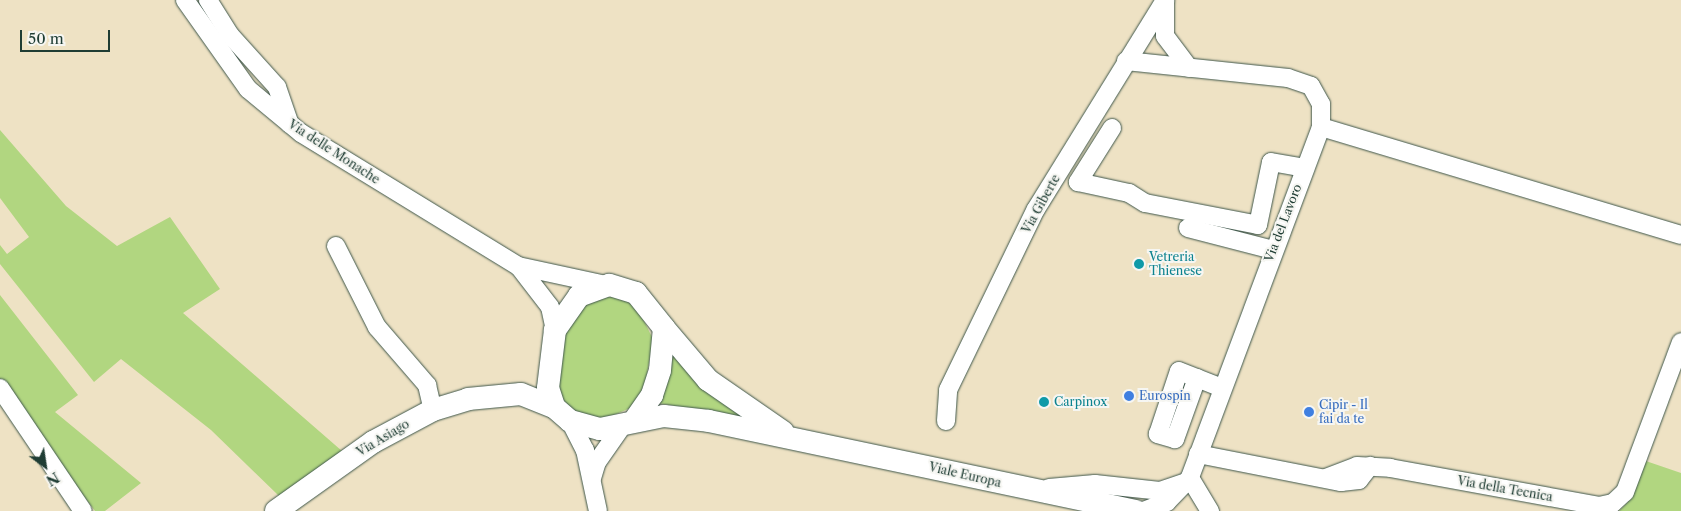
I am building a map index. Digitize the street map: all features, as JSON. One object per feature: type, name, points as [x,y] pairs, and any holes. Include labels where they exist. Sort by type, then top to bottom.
[{"type":"main road","points":[[562,414],[546,378],[554,330],[579,296],[609,285],[636,293],[708,380],[794,440]]},
{"type":"main road","points":[[503,395],[521,394],[562,414],[600,429],[629,421],[657,378],[664,328]]},
{"type":"main road","points":[[503,395],[532,378],[550,352]]},
{"type":"main road","name":"Via Asiago","points":[[276,511],[373,442],[432,410],[503,395]]},
{"type":"main road","name":"Viale Europa","points":[[629,421],[709,421],[1136,511]]},
{"type":"street","name":"Via delle Monache","points":[[185,0],[248,90],[290,124],[518,266]]},
{"type":"street","points":[[208,0],[230,35],[277,87],[290,124]]},
{"type":"street","points":[[1165,0],[1162,23],[1170,47],[1189,68]]},
{"type":"street","name":"Via Giberte","points":[[946,421],[948,390],[1036,209],[1138,40],[1165,0]]},
{"type":"street","points":[[1138,40],[1170,47]]},
{"type":"street","points":[[1138,40],[1145,56],[1156,64]]},
{"type":"street","name":"Via del Lavoro","points":[[1126,61],[1288,78],[1311,86],[1321,104],[1321,127],[1273,250],[1190,478],[1167,502],[1144,511]]},
{"type":"street","points":[[1321,127],[1681,235]]},
{"type":"street","points":[[1112,128],[1078,182],[1129,193],[1145,203],[1258,225],[1271,162],[1304,168]]},
{"type":"street","points":[[1188,228],[1273,250]]},
{"type":"street","points":[[336,246],[376,327],[427,385],[432,410]]},
{"type":"street","points":[[518,266],[609,285]]},
{"type":"street","points":[[518,266],[550,307],[554,330]]},
{"type":"street","name":"Via della Tecnica","points":[[1198,454],[1326,478],[1370,466],[1599,506],[1620,500],[1681,342]]},
{"type":"street","points":[[1197,378],[1222,388]]},
{"type":"street","points":[[0,388],[83,511]]},
{"type":"street","points":[[562,414],[586,450],[598,511]]},
{"type":"street","points":[[592,478],[597,462],[629,421]]},
{"type":"street","points":[[1030,490],[1095,484],[1160,491],[1190,478],[1210,511]]},
{"type":"green space","points":[[0,130],[66,206],[117,246],[170,217],[220,289],[183,313],[342,451],[279,496],[211,430],[121,359],[94,382],[0,264],[0,245],[7,254],[29,237],[0,198]]},
{"type":"green space","points":[[0,295],[78,395],[55,412],[141,483],[105,511],[95,511],[0,386]]},
{"type":"green space","points":[[602,296],[622,298],[638,309],[653,339],[644,391],[635,406],[595,423],[560,401],[551,370],[567,315]]},
{"type":"green space","points":[[669,349],[771,423],[658,403]]},
{"type":"green space","points":[[1640,459],[1681,473],[1681,511],[1619,511],[1628,502]]},
{"type":"place","name":"Vetreria Thienese","points":[[1139,264]]},
{"type":"place","name":"Eurospin","points":[[1129,396]]},
{"type":"place","name":"Carpinox","points":[[1044,402]]},
{"type":"place","name":"Cipir - Il fai da te","points":[[1309,412]]}]
